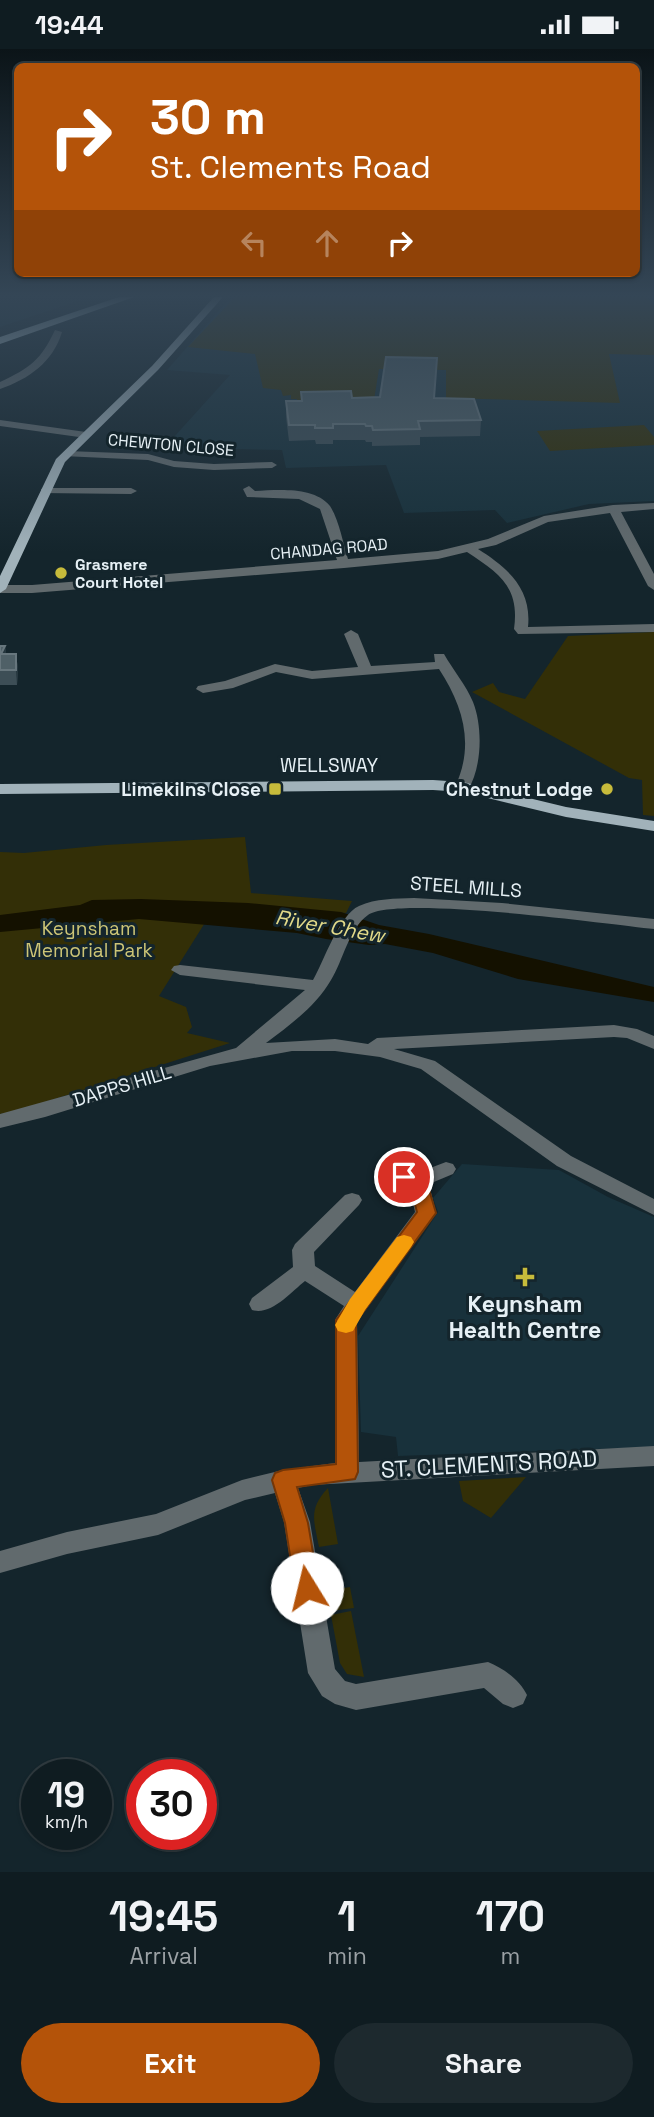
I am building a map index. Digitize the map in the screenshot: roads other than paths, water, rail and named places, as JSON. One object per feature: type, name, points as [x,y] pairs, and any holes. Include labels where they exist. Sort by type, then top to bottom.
[{"type":"main road","points":[[0,589],[51,476],[67,453],[141,382]]},
{"type":"main road","name":"WELLSWAY","points":[[0,789],[307,784],[433,785],[463,787],[566,812],[654,826]]},
{"type":"street","points":[[0,423],[86,435]]},
{"type":"street","name":"CHEWTON CLOSE","points":[[67,453],[148,457],[174,464],[214,467],[272,465]]},
{"type":"street","points":[[44,491],[131,491]]},
{"type":"street","points":[[250,494],[295,495],[319,502],[325,508],[344,564]]},
{"type":"street","name":"CHANDAG ROAD","points":[[0,589],[32,589],[439,555],[492,542],[544,519],[613,508],[654,506]]},
{"type":"street","points":[[613,508],[654,586]]},
{"type":"street","points":[[469,548],[496,565],[519,590],[523,613],[521,629],[534,632],[654,628]]},
{"type":"street","points":[[351,634],[367,671]]},
{"type":"street","points":[[203,689],[228,685],[272,664],[312,675],[441,661],[459,692],[462,728],[469,749],[470,776],[463,787]]},
{"type":"street","name":"STEEL MILLS","points":[[290,1016],[318,986],[357,915],[373,905],[421,902],[654,924]]},
{"type":"street","points":[[180,969],[318,986]]},
{"type":"street","points":[[290,1016],[290,1027],[297,1036],[313,1043]]},
{"type":"street","name":"DAPPS HILL","points":[[244,1050],[290,1016]]},
{"type":"street","points":[[354,1045],[614,1031],[630,1033],[654,1043]]},
{"type":"street","name":"DAPPS HILL","points":[[0,1121],[244,1050],[313,1043],[354,1045]]},
{"type":"street","points":[[354,1045],[404,1056],[428,1065],[564,1161],[654,1208]]},
{"type":"street","points":[[389,1175],[418,1180],[446,1169]]},
{"type":"street","points":[[347,1472],[346,1320],[426,1213],[418,1180]]},
{"type":"street","points":[[304,1270],[303,1250],[352,1200]]},
{"type":"street","points":[[304,1270],[358,1304]]},
{"type":"street","points":[[260,1304],[304,1270]]},
{"type":"street","name":"ST. CLEMENTS ROAD","points":[[0,1562],[67,1543],[158,1524],[242,1490],[283,1480],[347,1472],[654,1456]]},
{"type":"street","points":[[283,1480],[297,1523],[321,1673],[331,1687],[342,1696],[356,1697],[488,1675],[513,1695]]},
{"type":"water","name":"River Chew","points":[[92,900],[248,903],[341,912],[379,925],[429,934],[654,987],[654,1002],[518,979],[433,953],[297,933],[139,919],[0,932],[0,915],[80,905]]},
{"type":"place","name":"Grasmere Court Hotel","points":[[61,573]]},
{"type":"place","name":"Limekilns Close","points":[[275,789]]},
{"type":"place","name":"Chestnut Lodge","points":[[607,789]]},
{"type":"place","name":"Keynsham Health Centre","points":[[525,1277]]},
{"type":"park label","name":"Keynsham Memorial Park","points":[[89,939]]}]
